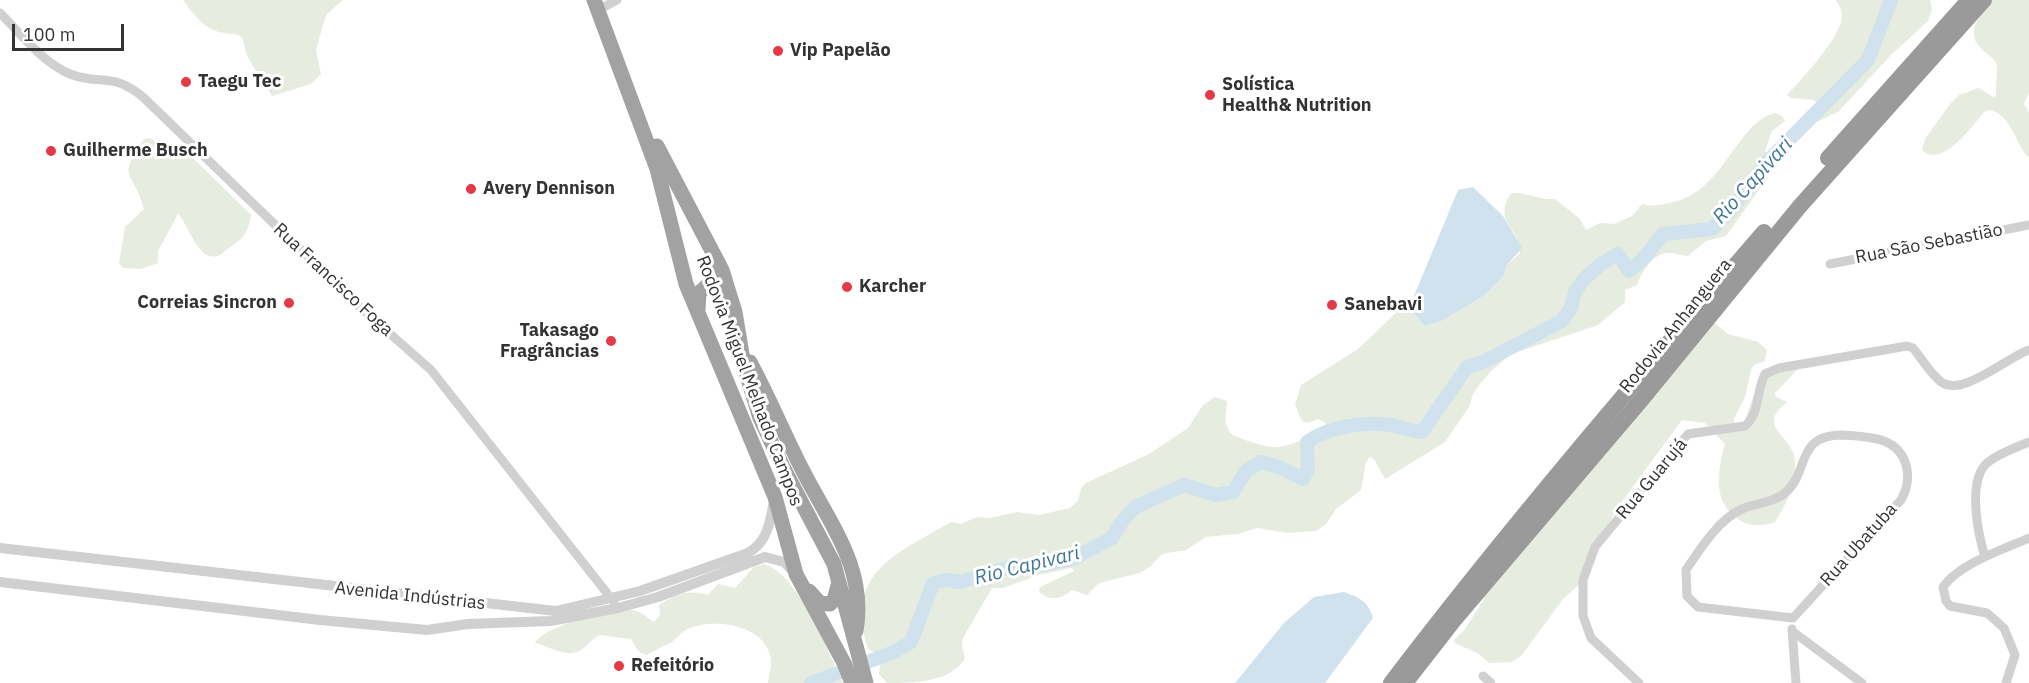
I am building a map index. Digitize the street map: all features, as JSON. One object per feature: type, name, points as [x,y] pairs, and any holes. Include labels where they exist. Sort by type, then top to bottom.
[{"type":"highway","name":"Rodovia Anhanguera","points":[[1391,683],[1445,612],[1690,318],[1969,0]]},
{"type":"highway","name":"Rodovia Anhanguera","points":[[1406,683],[1454,620],[1618,427],[1800,206],[1984,0]]},
{"type":"highway","name":"Rodovia Miguel Melhado Campos","points":[[596,5],[657,169],[686,284],[775,496],[796,574],[852,683]]},
{"type":"highway","name":"Rodovia Miguel Melhado Campos","points":[[628,87],[714,252],[735,312],[738,342],[760,418],[784,469],[826,545],[839,581],[866,683]]},
{"type":"highway","points":[[698,311],[699,293],[705,285],[714,283],[720,286],[735,312]]},
{"type":"highway","points":[[738,342],[777,412],[793,452],[829,517],[852,568],[858,591],[856,641]]},
{"type":"highway","points":[[796,574],[817,601],[823,604],[834,600],[839,581]]},
{"type":"street","points":[[596,5],[617,0]]},
{"type":"street","name":"Rua Francisco Foga","points":[[0,13],[64,72],[86,78],[117,80],[143,97],[361,308],[430,370],[615,603]]},
{"type":"street","name":"Rua São Sebastião","points":[[1830,264],[2029,225]]},
{"type":"street","name":"Rua Guarujá","points":[[1639,683],[1591,638],[1583,616],[1583,580],[1595,547],[1688,434],[1745,426],[1754,415],[1765,374],[1779,368],[1907,346],[1913,348],[1940,381],[1954,386],[1967,383],[2029,350]]},
{"type":"street","name":"Rua Ubatuba","points":[[1842,435],[1883,441],[1902,456],[1908,479],[1906,491],[1901,500],[1793,618],[1698,607],[1687,596],[1686,570],[1725,520],[1734,513],[1779,498],[1787,492],[1805,454],[1823,437],[1842,435]]},
{"type":"street","points":[[1985,557],[1980,536],[1977,479],[1988,463],[2029,442]]},
{"type":"street","name":"Avenida Indústrias","points":[[0,582],[320,620],[427,630],[468,624],[551,621],[615,603],[755,549],[766,535],[775,496]]},
{"type":"street","points":[[2007,683],[2015,655],[2004,628],[1987,613],[1950,606],[1943,591],[1948,581],[1985,557],[2029,538]]},
{"type":"street","name":"Avenida Indústrias","points":[[0,548],[556,611],[658,597],[765,557],[784,562],[796,574]]},
{"type":"street","points":[[1793,618],[1796,683]]},
{"type":"street","points":[[1792,631],[1863,683]]},
{"type":"street","points":[[1483,676],[1491,683]]},
{"type":"shaded area","points":[[183,0],[343,0],[327,14],[323,25],[316,50],[321,74],[311,84],[272,96],[248,58],[242,37],[208,27],[198,19]]},
{"type":"shaded area","points":[[1836,0],[1930,0],[1932,10],[1928,21],[1891,55],[1838,112],[1810,125],[1798,135],[1726,236],[1706,241],[1688,256],[1669,253],[1658,256],[1645,269],[1637,285],[1625,290],[1625,302],[1598,325],[1511,354],[1480,384],[1473,394],[1469,407],[1445,442],[1385,479],[1374,459],[1370,457],[1366,462],[1361,490],[1336,509],[1326,524],[1316,531],[1288,533],[1257,528],[1238,534],[1206,537],[1186,550],[1162,554],[1151,566],[1140,573],[1099,583],[1087,595],[1072,590],[1064,596],[1052,598],[1039,592],[1040,587],[1074,571],[1071,568],[1039,575],[1003,588],[992,588],[963,638],[965,658],[959,666],[941,677],[919,682],[887,683],[879,674],[880,665],[893,654],[881,656],[868,649],[862,623],[863,602],[869,584],[879,569],[893,557],[951,522],[961,524],[977,517],[990,518],[1017,512],[1039,515],[1070,508],[1078,501],[1081,488],[1086,483],[1149,454],[1188,428],[1203,405],[1215,397],[1227,401],[1226,424],[1234,436],[1259,445],[1281,447],[1310,436],[1326,423],[1318,419],[1307,423],[1302,421],[1295,405],[1301,385],[1358,349],[1400,309],[1409,308],[1425,326],[1442,321],[1485,295],[1503,277],[1507,265],[1520,253],[1516,236],[1505,218],[1504,211],[1511,193],[1555,199],[1580,219],[1586,230],[1600,223],[1614,224],[1632,216],[1642,204],[1659,205],[1688,197],[1703,187],[1716,173],[1749,130],[1761,119],[1775,113],[1782,116],[1785,121],[1772,131],[1765,151],[1768,156],[1771,155],[1817,103],[1814,100],[1791,98],[1787,95],[1834,37],[1842,18]]},
{"type":"shaded area","points":[[1993,0],[2029,0],[2029,92],[2024,104],[2029,113],[2029,158],[2003,117],[1989,110],[1984,112],[1965,135],[1947,150],[1930,155],[1922,150],[1925,139],[1959,95],[1979,88],[1993,97],[1996,96],[1997,64],[1980,47],[1974,35],[1977,22]]},
{"type":"shaded area","points":[[149,138],[194,159],[251,215],[245,234],[221,255],[211,256],[204,253],[178,214],[158,251],[158,263],[141,269],[123,268],[119,263],[125,227],[144,209],[129,175],[130,162],[144,139]]},
{"type":"shaded area","points":[[1712,321],[1728,334],[1758,342],[1767,350],[1765,361],[1754,365],[1751,370],[1745,397],[1734,419],[1735,425],[1742,426],[1763,377],[1767,374],[1800,367],[1775,393],[1776,397],[1787,402],[1778,411],[1774,419],[1775,425],[1789,444],[1795,461],[1790,493],[1775,522],[1764,525],[1749,524],[1735,517],[1723,501],[1720,492],[1720,464],[1725,444],[1705,423],[1682,420],[1621,503],[1596,545],[1582,582],[1563,599],[1522,655],[1512,662],[1489,663],[1479,654],[1455,643],[1454,640],[1465,629],[1484,599],[1484,593]]},
{"type":"shaded area","points":[[764,564],[777,571],[800,598],[821,634],[843,683],[768,683],[771,662],[766,645],[748,631],[724,624],[700,625],[687,629],[672,642],[647,655],[639,652],[631,639],[600,635],[581,650],[570,653],[535,643],[541,637],[564,625],[608,612],[634,610],[654,622],[660,615],[659,605],[671,598],[689,593],[708,595],[718,584],[735,588],[754,567]]},
{"type":"water","points":[[1473,187],[1503,216],[1522,248],[1507,265],[1503,277],[1485,295],[1442,321],[1425,326],[1409,308],[1458,190]]},
{"type":"water","points":[[1344,592],[1363,601],[1373,618],[1325,683],[1235,683],[1284,623],[1314,597]]},
{"type":"waterway","name":"Rio Capivari","points":[[811,683],[894,652],[911,642],[933,583],[946,580],[960,582],[1013,566],[1033,567],[1072,559],[1112,538],[1123,520],[1135,507],[1184,485],[1216,495],[1233,492],[1246,471],[1261,462],[1279,467],[1303,479],[1308,469],[1307,442],[1325,432],[1347,426],[1380,424],[1422,432],[1467,367],[1483,362],[1562,321],[1571,308],[1575,292],[1583,280],[1601,264],[1618,254],[1629,271],[1642,260],[1663,234],[1712,229],[1731,210],[1766,163],[1868,60],[1891,0]]},
{"type":"place","name":"Vip Papelão","points":[[778,51]]},
{"type":"place","name":"Taegu Tec","points":[[186,82]]},
{"type":"place","name":"Solística Health& Nutrition","points":[[1210,95]]},
{"type":"place","name":"Guilherme Busch","points":[[51,151]]},
{"type":"place","name":"Avery Dennison","points":[[471,189]]},
{"type":"place","name":"Karcher","points":[[847,287]]},
{"type":"place","name":"Correias Sincron","points":[[289,303]]},
{"type":"place","name":"Sanebavi","points":[[1332,305]]},
{"type":"place","name":"Takasago Fragrâncias","points":[[611,341]]},
{"type":"place","name":"Refeitório","points":[[619,666]]}]
